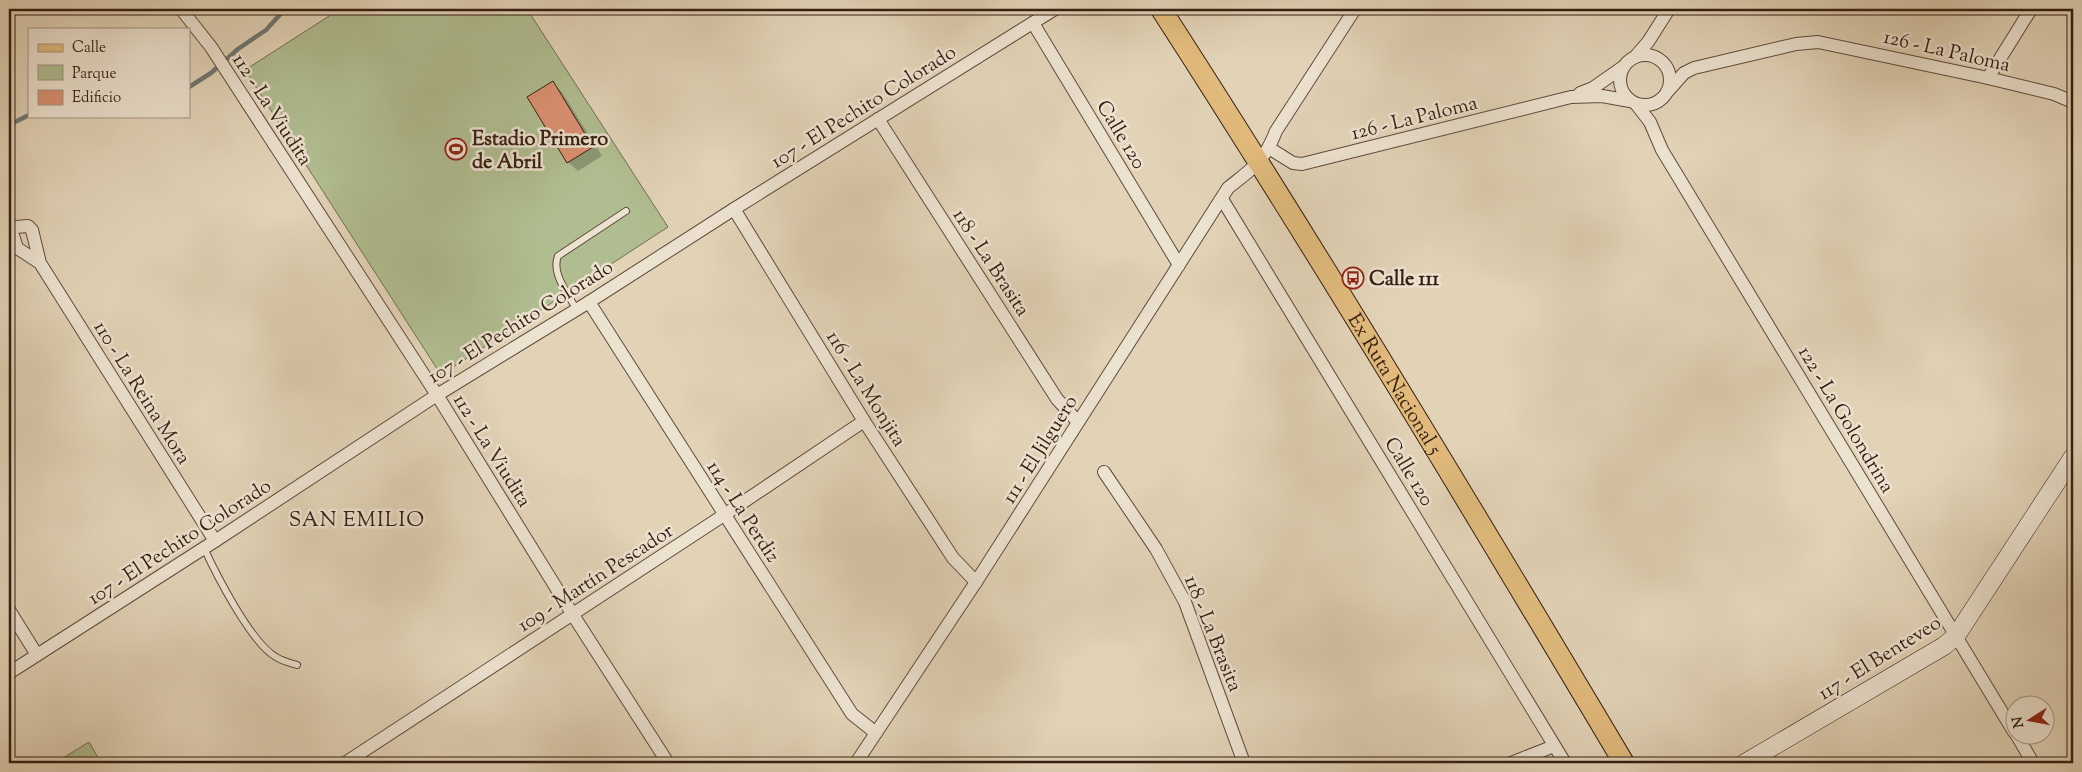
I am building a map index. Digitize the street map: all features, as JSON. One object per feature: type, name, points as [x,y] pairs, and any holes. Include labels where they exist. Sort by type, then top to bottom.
[{"type":"main road","name":"Ex Ruta Nacional 5","points":[[1161,9],[1265,155],[1624,763]]},
{"type":"street","name":"112 - La Viudita","points":[[181,9],[211,47],[437,395],[573,615],[668,763]]},
{"type":"street","name":"107 - El Pechito Colorado","points":[[9,673],[437,395],[589,302],[734,208],[1055,9]]},
{"type":"street","name":"111 - El Jilguero","points":[[856,763],[976,582],[1228,188],[1265,155],[1276,131],[1355,9]]},
{"type":"street","points":[[1656,103],[1649,105],[1633,103],[1621,89],[1619,81],[1624,67],[1651,37],[1669,9]]},
{"type":"street","points":[[1988,78],[2031,9]]},
{"type":"street","name":"Calle 120","points":[[1033,23],[1179,265]]},
{"type":"street","points":[[1650,122],[1656,103],[1668,90],[1669,76],[1659,60],[1651,37]]},
{"type":"street","name":"126 - La Paloma","points":[[1659,60],[1680,68],[1694,68],[1796,44],[1818,42],[1988,78],[2054,94],[2073,102]]},
{"type":"street","points":[[1635,57],[1642,55],[1659,60]]},
{"type":"street","name":"126 - La Paloma","points":[[1265,155],[1302,164],[1571,97],[1593,88],[1624,67]]},
{"type":"street","name":"126 - La Paloma","points":[[1668,90],[1684,73],[1694,68]]},
{"type":"street","name":"126 - La Paloma","points":[[1571,97],[1602,96],[1633,103]]},
{"type":"street","name":"122 - La Golondrina","points":[[1633,103],[1650,122],[1662,150],[2004,715]]},
{"type":"street","name":"118 - La Brasita","points":[[878,119],[1057,399],[1078,422]]},
{"type":"street","name":"Calle 120","points":[[1222,199],[1565,763]]},
{"type":"street","name":"116 - La Monjita","points":[[734,208],[864,421],[953,558],[976,582]]},
{"type":"street","name":"110 - La Reina Mora","points":[[40,263],[210,544]]},
{"type":"street","name":"114 - La Perdiz","points":[[589,302],[852,714],[876,733]]},
{"type":"street","name":"109 - Martín Pescador","points":[[353,761],[864,421]]},
{"type":"street","name":"117 - El Benteveo","points":[[1744,763],[1944,646],[1956,636],[2073,457]]},
{"type":"street","name":"118 - La Brasita","points":[[1104,472],[1156,549],[1185,602],[1244,763]]},
{"type":"street","points":[[9,610],[37,655]]},
{"type":"street","name":"122 - La Golondrina","points":[[2022,744],[2034,763]]},
{"type":"street","points":[[1511,763],[1554,746]]},
{"type":"lane","points":[[576,309],[556,272],[555,264],[558,256],[626,211]]},
{"type":"lane","points":[[210,544],[220,582],[257,639],[274,657],[297,666]]},
{"type":"green space","name":"Estadio Primero de Abril","points":[[340,9],[527,9],[668,227],[441,375],[245,70]]},
{"type":"green space","points":[[89,742],[101,763],[55,763]]},
{"type":"building","points":[[553,81],[593,147],[567,163],[527,97]]},
{"type":"waterway","points":[[190,86],[211,73],[238,49],[266,30],[285,9]]},
{"type":"waterway","points":[[9,125],[28,116]]},
{"type":"place","name":"Estadio Primero de Abril","points":[[456,149]]},
{"type":"place","name":"Calle 111","points":[[1353,278]]},
{"type":"district","name":"SAN EMILIO","points":[[357,519]]}]
